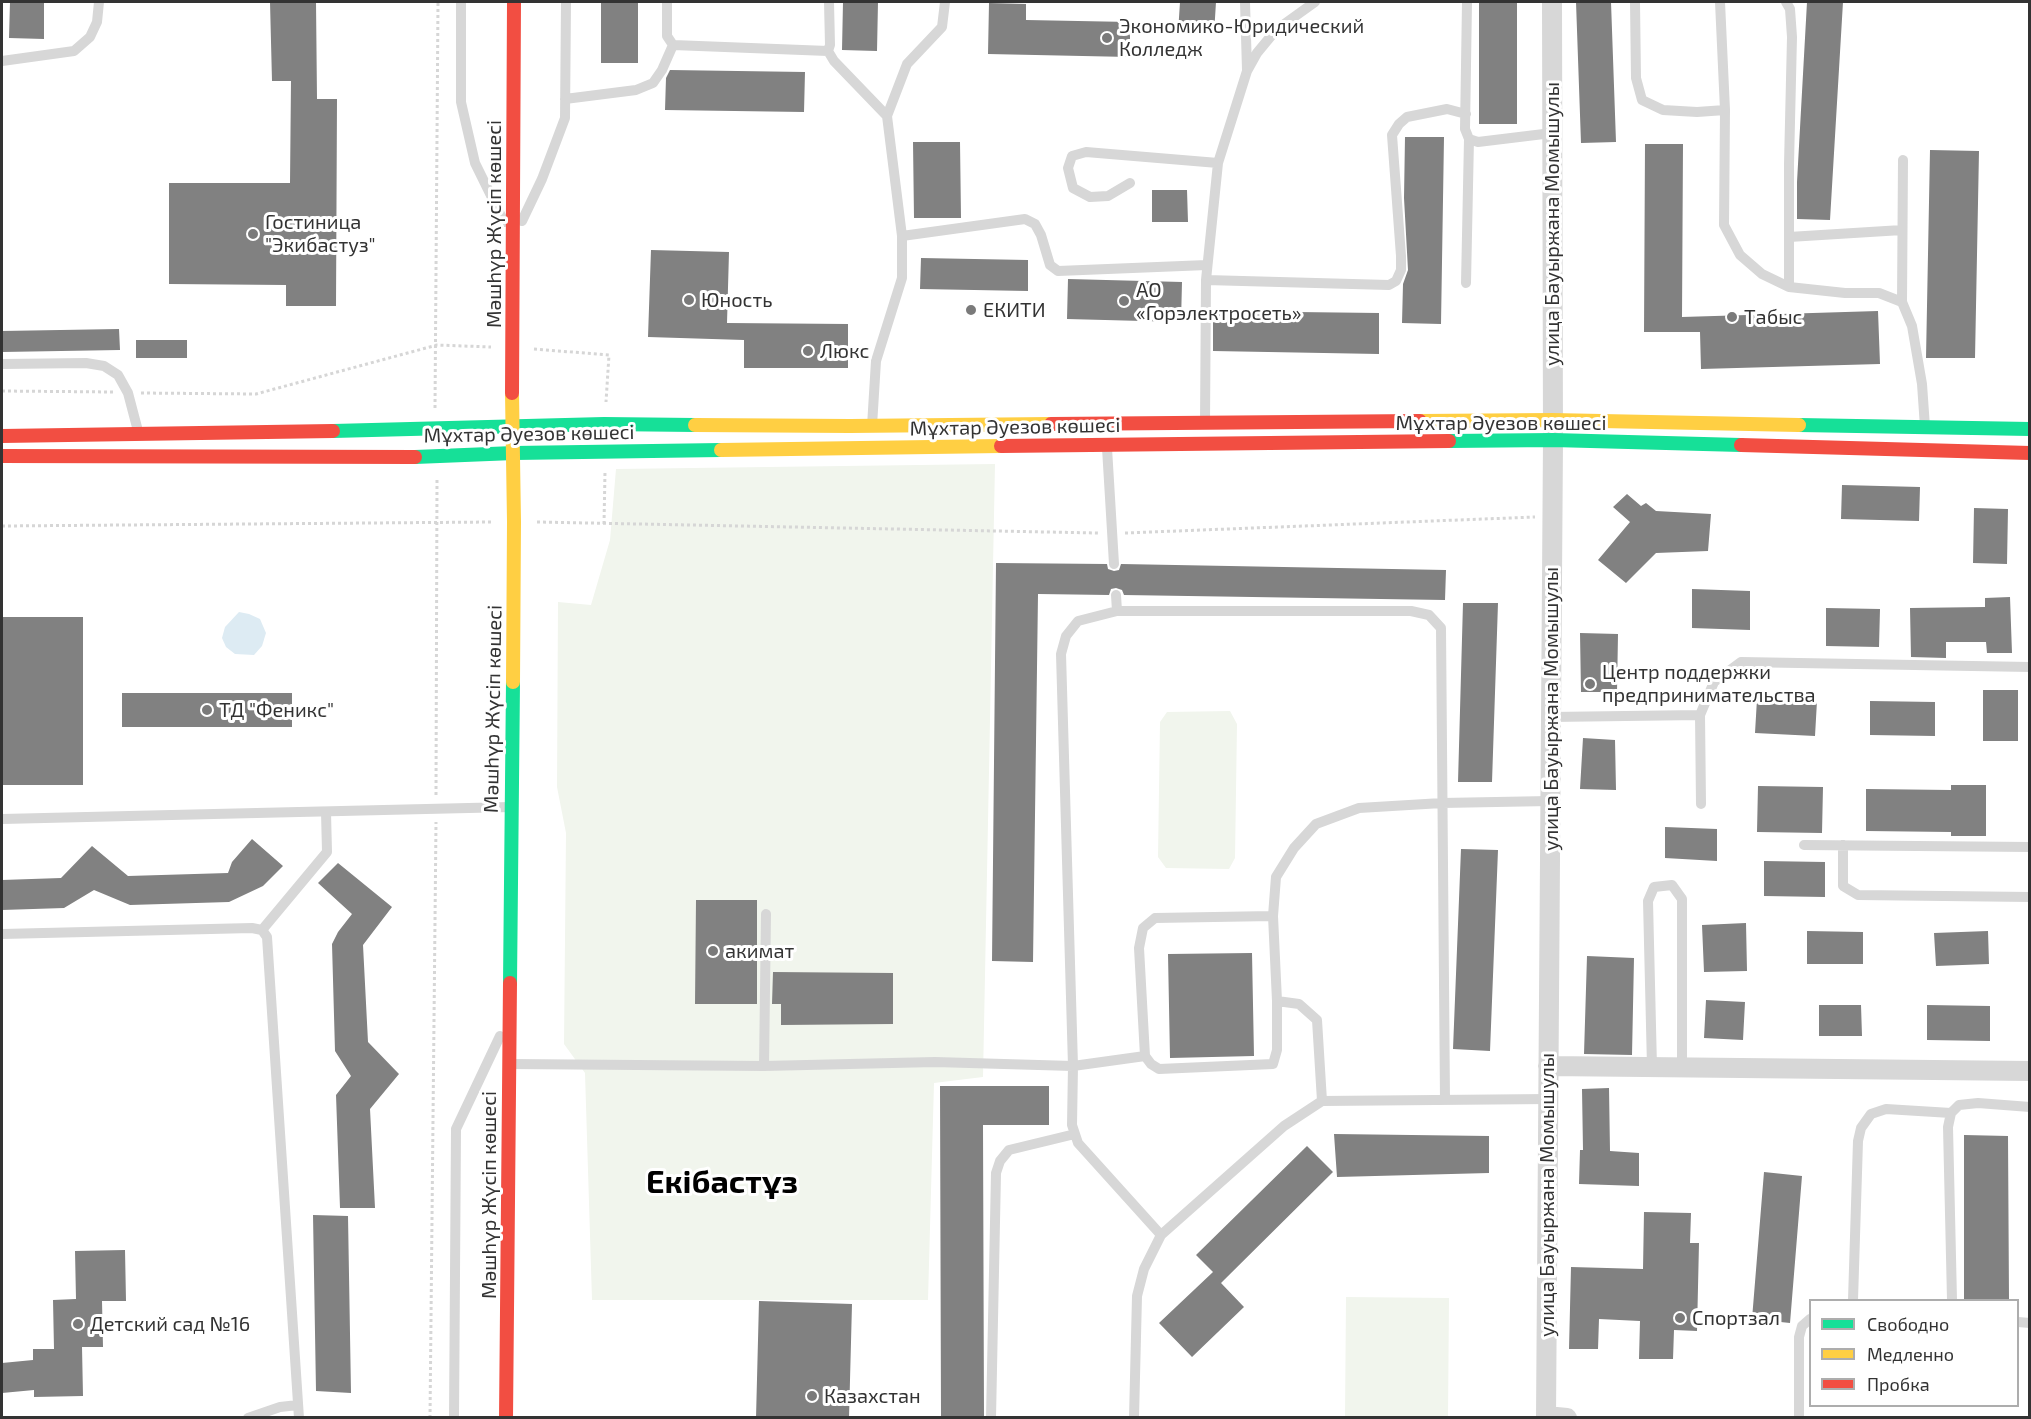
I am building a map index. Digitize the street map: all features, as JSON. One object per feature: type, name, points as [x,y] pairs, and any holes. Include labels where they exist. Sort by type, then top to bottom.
[{"type":"street","name":"Мәшһүр Жүсіп көшесі","points":[[506,1418],[514,522],[512,425],[514,2]]},
{"type":"street","name":"улица Бауыржана Момышулы","points":[[1546,1417],[1553,441],[1552,2]]},
{"type":"street","name":"Мұхтар Әуезов көшесі","points":[[2,436],[435,429],[604,423],[872,426],[1552,420],[2030,429]]},
{"type":"street","name":"Мұхтар Әуезов көшесі","points":[[2,456],[436,457],[514,453],[1553,441],[2030,453]]},
{"type":"street","points":[[1548,1066],[2030,1071]]},
{"type":"street","points":[[1546,1417],[1567,1418]]},
{"type":"lane","points":[[2,61],[74,51],[90,37],[97,22],[99,2]]},
{"type":"lane","points":[[461,2],[461,102],[475,163],[513,241]]},
{"type":"lane","points":[[513,241],[542,178],[565,118],[566,2]]},
{"type":"lane","points":[[668,2],[667,36],[673,45]]},
{"type":"lane","points":[[829,2],[830,45],[828,51],[834,61],[887,116]]},
{"type":"lane","points":[[872,426],[876,361],[902,278],[902,236],[887,116],[907,64],[942,27],[945,2]]},
{"type":"lane","points":[[1245,2],[1247,71]]},
{"type":"lane","points":[[1204,445],[1206,280],[1218,163],[1247,71],[1257,53],[1276,30],[1315,2]]},
{"type":"lane","points":[[1466,283],[1469,139],[1465,129],[1467,2]]},
{"type":"lane","points":[[1635,2],[1636,78],[1642,100],[1663,110],[1697,112],[1725,110]]},
{"type":"lane","points":[[1720,2],[1725,110],[1724,225],[1740,255],[1762,274],[1789,286],[1845,293],[1879,292],[1902,302]]},
{"type":"lane","points":[[1786,2],[1790,9],[1792,37],[1789,286]]},
{"type":"lane","points":[[565,99],[636,90],[653,84],[673,45]]},
{"type":"lane","points":[[673,45],[828,51]]},
{"type":"lane","points":[[1206,280],[1389,285],[1396,281],[1401,270],[1401,256],[1392,135],[1407,117],[1447,109],[1466,114]]},
{"type":"lane","points":[[1469,139],[1478,142],[1552,133]]},
{"type":"lane","points":[[1130,183],[1108,196],[1090,196],[1073,188],[1068,168],[1072,156],[1086,152],[1218,163]]},
{"type":"lane","points":[[1903,160],[1902,302],[1912,327],[1922,384],[1925,427]]},
{"type":"lane","points":[[902,236],[1025,219],[1035,224],[1041,235],[1050,265],[1058,271],[1207,264]]},
{"type":"lane","points":[[1789,237],[1902,230]]},
{"type":"lane","points":[[2,364],[86,363],[104,366],[118,375],[128,393],[138,434]]},
{"type":"lane","points":[[1104,424],[1114,564]]},
{"type":"lane","points":[[1116,595],[1117,611]]},
{"type":"lane","points":[[1161,1235],[1078,1143],[1072,1125],[1073,1066],[1061,654],[1066,636],[1078,621],[1117,611],[1411,611],[1429,615],[1441,628],[1445,1100]]},
{"type":"lane","points":[[1701,804],[1700,715],[1714,682],[1741,662],[2030,667]]},
{"type":"lane","points":[[1551,717],[1700,715]]},
{"type":"lane","points":[[1273,916],[1155,918],[1143,928],[1139,948],[1145,1056],[1151,1064],[1159,1069],[1273,1064],[1277,1050],[1273,916],[1276,877],[1294,848],[1316,824],[1359,808],[1442,803],[1550,801]]},
{"type":"lane","points":[[2,819],[511,807]]},
{"type":"lane","points":[[262,930],[327,852],[326,812]]},
{"type":"lane","points":[[1804,844],[2030,847]]},
{"type":"lane","points":[[1843,845],[1843,886],[1858,895],[2030,897]]},
{"type":"lane","points":[[1652,1067],[1648,901],[1654,887],[1672,885],[1682,899],[1682,1068]]},
{"type":"lane","points":[[764,1066],[766,914]]},
{"type":"lane","points":[[2,934],[252,928],[262,930],[267,938],[299,1418]]},
{"type":"lane","points":[[1277,1001],[1299,1004],[1317,1020],[1322,1101]]},
{"type":"lane","points":[[454,1418],[456,1129],[509,1017]]},
{"type":"lane","points":[[509,1064],[764,1066],[935,1062],[1073,1066],[1145,1056]]},
{"type":"lane","points":[[1134,1418],[1137,1296],[1144,1269],[1161,1235],[1284,1126],[1322,1101],[1549,1100]]},
{"type":"lane","points":[[1952,1299],[1948,1127],[1951,1113],[1959,1105],[1978,1103],[2030,1107]]},
{"type":"lane","points":[[1853,1299],[1860,1128],[1871,1114],[1886,1109],[1951,1113]]},
{"type":"lane","points":[[991,1418],[996,1173],[1000,1161],[1009,1150],[1075,1134]]},
{"type":"lane","points":[[1799,1418],[1799,1337],[1802,1326],[1809,1320]]},
{"type":"lane","points":[[248,1418],[280,1407],[298,1405]]},
{"type":"path","points":[[435,429],[438,2]]},
{"type":"path","points":[[2,391],[256,394],[437,345],[513,347],[609,355]]},
{"type":"path","points":[[430,1418],[436,809],[436,457]]},
{"type":"path","points":[[2,525],[514,522],[1113,533],[1552,517]]},
{"type":"shaded area","points":[[995,464],[983,1077],[934,1083],[928,1300],[592,1300],[585,1073],[564,1044],[566,833],[557,787],[558,602],[591,605],[610,540],[616,469]]},
{"type":"shaded area","points":[[239,612],[260,619],[266,633],[262,646],[254,655],[235,654],[226,647],[222,638],[225,627]]},
{"type":"shaded area","points":[[1230,711],[1237,724],[1235,858],[1229,869],[1166,868],[1158,857],[1160,722],[1167,712]]},
{"type":"shaded area","points":[[1346,1297],[1449,1298],[1448,1417],[1345,1417]]},
{"type":"building","points":[[10,2],[44,2],[44,39],[9,38]]},
{"type":"building","name":"Гостиница \"Экибастуз\"","points":[[270,2],[316,2],[317,99],[337,99],[336,306],[286,306],[286,285],[169,284],[169,183],[290,183],[291,81],[272,81]]},
{"type":"building","points":[[601,2],[638,2],[638,63],[601,63]]},
{"type":"building","points":[[843,2],[878,2],[877,51],[842,50]]},
{"type":"building","points":[[1180,2],[1216,2],[1214,34],[1178,33]]},
{"type":"building","points":[[1479,2],[1517,2],[1517,124],[1479,124]]},
{"type":"building","points":[[1576,2],[1611,2],[1616,142],[1581,143]]},
{"type":"building","points":[[1807,2],[1843,2],[1830,220],[1797,219]]},
{"type":"building","points":[[989,3],[1026,4],[1026,20],[1130,22],[1130,57],[988,54]]},
{"type":"building","points":[[670,70],[805,72],[804,112],[665,110],[666,78]]},
{"type":"building","points":[[1405,137],[1444,137],[1441,324],[1402,323],[1403,284],[1408,270],[1404,198]]},
{"type":"building","points":[[913,142],[960,142],[961,218],[914,218]]},
{"type":"building","points":[[1645,144],[1683,144],[1682,317],[1878,311],[1880,364],[1701,369],[1700,332],[1644,332]]},
{"type":"building","points":[[1930,150],[1979,151],[1975,358],[1926,358]]},
{"type":"building","points":[[1152,190],[1187,190],[1188,222],[1152,222]]},
{"type":"building","points":[[651,250],[729,252],[727,323],[848,324],[848,368],[744,368],[744,340],[648,337]]},
{"type":"building","points":[[921,258],[1028,260],[1028,291],[920,289]]},
{"type":"building","name":"АО «Горэлектросеть»","points":[[1068,279],[1182,282],[1181,322],[1067,319]]},
{"type":"building","points":[[1213,311],[1379,313],[1379,354],[1213,351]]},
{"type":"building","points":[[119,329],[120,350],[2,352],[2,331]]},
{"type":"building","points":[[136,340],[187,340],[187,358],[136,358]]},
{"type":"building","points":[[1842,485],[1920,487],[1919,521],[1841,519]]},
{"type":"building","points":[[1627,494],[1641,506],[1646,503],[1656,511],[1711,514],[1708,551],[1656,553],[1626,583],[1598,560],[1630,522],[1613,507]]},
{"type":"building","points":[[1974,508],[2008,509],[2007,564],[1973,563]]},
{"type":"building","points":[[996,563],[1107,564],[1108,569],[1114,571],[1119,570],[1121,564],[1446,570],[1445,600],[1124,595],[1122,590],[1116,588],[1111,589],[1109,595],[1038,594],[1033,962],[992,961]]},
{"type":"building","points":[[1692,589],[1750,591],[1750,630],[1692,628]]},
{"type":"building","points":[[2010,597],[2012,653],[1987,653],[1986,642],[1946,642],[1946,658],[1911,657],[1910,608],[1985,607],[1985,598]]},
{"type":"building","points":[[1463,603],[1498,603],[1492,782],[1458,782]]},
{"type":"building","points":[[1826,608],[1880,609],[1879,647],[1826,646]]},
{"type":"building","points":[[2,617],[83,617],[83,785],[2,785]]},
{"type":"building","points":[[1580,633],[1618,634],[1617,692],[1581,692]]},
{"type":"building","points":[[1983,690],[2018,690],[2018,741],[1983,741]]},
{"type":"building","name":"ТД \"Феникс\"","points":[[122,693],[292,693],[292,727],[122,727]]},
{"type":"building","points":[[1757,699],[1817,701],[1815,736],[1755,733]]},
{"type":"building","points":[[1870,701],[1935,702],[1935,736],[1870,735]]},
{"type":"building","points":[[1583,738],[1615,740],[1616,790],[1580,789]]},
{"type":"building","points":[[1951,785],[1986,785],[1986,836],[1951,836],[1951,832],[1866,831],[1866,789],[1951,790]]},
{"type":"building","points":[[1758,786],[1823,787],[1822,833],[1757,832]]},
{"type":"building","points":[[1665,827],[1717,829],[1717,861],[1665,858]]},
{"type":"building","points":[[252,839],[283,866],[263,886],[229,902],[130,905],[94,890],[64,908],[2,910],[2,880],[61,878],[92,846],[128,876],[228,873],[232,862]]},
{"type":"building","points":[[1461,849],[1498,850],[1490,1051],[1453,1049]]},
{"type":"building","points":[[1764,861],[1825,862],[1825,897],[1764,896]]},
{"type":"building","points":[[338,863],[392,907],[363,945],[368,1042],[399,1074],[370,1109],[375,1208],[340,1208],[336,1095],[351,1076],[335,1051],[332,944],[352,914],[318,883]]},
{"type":"building","points":[[696,900],[757,900],[757,1004],[695,1004]]},
{"type":"building","points":[[1746,923],[1747,971],[1704,972],[1702,925]]},
{"type":"building","points":[[1807,931],[1863,932],[1863,964],[1807,964]]},
{"type":"building","points":[[1988,931],[1989,964],[1936,966],[1934,933]]},
{"type":"building","points":[[1252,953],[1254,1056],[1170,1058],[1168,954]]},
{"type":"building","points":[[1587,956],[1634,958],[1632,1055],[1584,1054]]},
{"type":"building","points":[[773,972],[893,973],[893,1024],[781,1025],[781,1004],[772,1004]]},
{"type":"building","points":[[1706,1000],[1745,1002],[1743,1040],[1704,1038]]},
{"type":"building","points":[[1819,1005],[1861,1005],[1862,1036],[1819,1036]]},
{"type":"building","points":[[1927,1005],[1990,1006],[1990,1041],[1927,1040]]},
{"type":"building","points":[[940,1086],[1049,1086],[1049,1125],[983,1125],[984,1418],[941,1418]]},
{"type":"building","points":[[1609,1088],[1610,1151],[1639,1153],[1639,1186],[1579,1184],[1580,1150],[1583,1150],[1582,1089]]},
{"type":"building","points":[[1334,1134],[1489,1136],[1489,1173],[1337,1177]]},
{"type":"building","points":[[1964,1135],[2008,1136],[2009,1299],[1964,1299]]},
{"type":"building","points":[[1307,1146],[1333,1172],[1221,1283],[1244,1307],[1192,1357],[1159,1323],[1213,1272],[1196,1255]]},
{"type":"building","points":[[1764,1172],[1802,1176],[1790,1323],[1752,1319]]},
{"type":"building","points":[[1644,1212],[1691,1213],[1690,1243],[1699,1243],[1697,1331],[1674,1330],[1673,1359],[1639,1359],[1640,1321],[1599,1319],[1598,1349],[1569,1349],[1571,1267],[1643,1269]]},
{"type":"building","points":[[313,1215],[348,1216],[351,1393],[316,1391]]},
{"type":"building","name":"Детский сад №16","points":[[125,1250],[126,1301],[102,1301],[103,1347],[82,1347],[83,1396],[34,1397],[34,1390],[2,1393],[2,1363],[33,1360],[33,1349],[54,1349],[53,1300],[76,1299],[75,1251]]},
{"type":"building","points":[[759,1301],[852,1304],[849,1418],[756,1418]]},
{"type":"traffic: fast","points":[[333,431],[604,424],[695,425]]},
{"type":"traffic: fast","points":[[1799,425],[2030,429]]},
{"type":"traffic: fast","points":[[1449,441],[1553,440],[1741,445]]},
{"type":"traffic: fast","points":[[415,457],[721,450]]},
{"type":"traffic: fast","points":[[510,983],[513,682]]},
{"type":"traffic: slow","points":[[512,393],[513,682]]},
{"type":"traffic: slow","points":[[1420,421],[1552,420],[1799,425]]},
{"type":"traffic: slow","points":[[695,425],[1051,424]]},
{"type":"traffic: slow","points":[[721,450],[1001,446]]},
{"type":"traffic: jam","points":[[512,393],[514,2]]},
{"type":"traffic: jam","points":[[1051,424],[1420,421]]},
{"type":"traffic: jam","points":[[2,436],[333,431]]},
{"type":"traffic: jam","points":[[1001,446],[1449,441]]},
{"type":"traffic: jam","points":[[1741,445],[2030,453]]},
{"type":"traffic: jam","points":[[2,456],[415,457]]},
{"type":"traffic: jam","points":[[506,1418],[510,983]]},
{"type":"place","name":"Экономико-Юридический Колледж","points":[[1107,38]]},
{"type":"place","name":"Гостиница \"Экибастуз\"","points":[[253,234]]},
{"type":"place","name":"Юность","points":[[689,300]]},
{"type":"place","name":"АО «Горэлектросеть»","points":[[1124,301]]},
{"type":"place","name":"ЕКИТИ","points":[[971,310]]},
{"type":"place","name":"Табыс","points":[[1732,317]]},
{"type":"place","name":"Люкс","points":[[808,351]]},
{"type":"place","name":"Центр поддержки предпринимательства","points":[[1590,684]]},
{"type":"place","name":"ТД \"Феникс\"","points":[[207,710]]},
{"type":"place","name":"акимат","points":[[713,951]]},
{"type":"place","name":"Спортзал","points":[[1680,1318]]},
{"type":"place","name":"Детский сад №16","points":[[78,1324]]},
{"type":"place","name":"Казахстан","points":[[812,1396]]},
{"type":"district","name":"Екібастұз","points":[[722,1182]]}]
